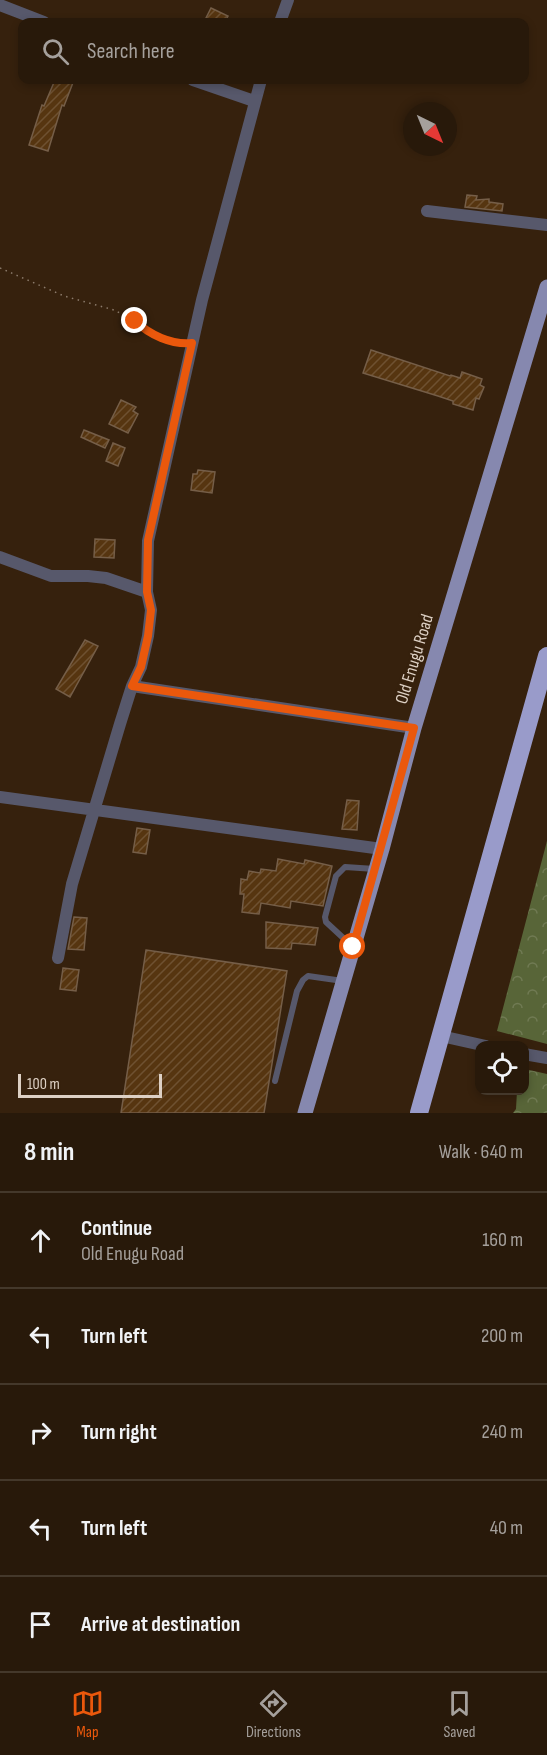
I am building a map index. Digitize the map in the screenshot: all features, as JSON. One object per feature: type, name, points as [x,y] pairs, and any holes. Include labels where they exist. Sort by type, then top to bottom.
[{"type":"highway","points":[[418,1113],[547,656]]},
{"type":"main road","name":"Old Enugu Road","points":[[304,1113],[382,849],[414,728],[547,286]]},
{"type":"street","points":[[281,18],[288,0]]},
{"type":"street","points":[[0,5],[34,18]]},
{"type":"street","points":[[205,84],[254,101]]},
{"type":"street","points":[[58,958],[72,884],[132,686],[141,667],[151,610],[147,592],[148,540],[192,343],[260,84]]},
{"type":"street","points":[[427,211],[547,225]]},
{"type":"street","points":[[0,558],[51,576],[106,578],[147,592]]},
{"type":"street","points":[[132,686],[414,728]]},
{"type":"street","points":[[0,797],[382,849]]},
{"type":"street","points":[[441,1036],[475,1044]]},
{"type":"street","points":[[529,1055],[547,1058]]},
{"type":"lane","points":[[353,947],[326,922],[325,917],[336,876],[345,867],[376,869]]},
{"type":"lane","points":[[276,1081],[300,984],[308,976],[343,981]]},
{"type":"path","points":[[0,268],[64,296],[114,310],[135,321],[150,333],[182,344],[192,343]]},
{"type":"green space","points":[[547,841],[547,1044],[497,1031]]},
{"type":"green space","points":[[529,1070],[547,1074],[547,1113],[513,1113],[516,1109],[517,1095],[529,1095]]},
{"type":"building","points":[[211,8],[228,16],[227,18],[206,18]]},
{"type":"building","points":[[53,84],[72,84],[64,106],[62,105],[48,151],[29,145],[42,105],[44,106]]},
{"type":"building","points":[[467,195],[477,196],[476,200],[489,199],[489,202],[503,204],[502,211],[465,207]]},
{"type":"building","points":[[371,350],[450,376],[460,378],[462,372],[482,379],[480,385],[484,387],[479,399],[476,398],[473,410],[453,404],[453,401],[363,373]]},
{"type":"building","points":[[121,400],[136,407],[133,411],[138,414],[128,433],[109,424]]},
{"type":"building","points":[[84,430],[109,440],[105,448],[81,437]]},
{"type":"building","points":[[113,443],[125,448],[118,466],[106,461]]},
{"type":"building","points":[[198,470],[215,472],[212,493],[191,490],[193,474],[197,474]]},
{"type":"building","points":[[95,539],[115,540],[114,558],[94,557]]},
{"type":"building","points":[[85,640],[98,646],[70,697],[56,689]]},
{"type":"building","points":[[347,800],[359,801],[357,830],[342,829]]},
{"type":"building","points":[[137,828],[150,830],[146,854],[133,852]]},
{"type":"building","points":[[278,859],[304,864],[305,860],[332,866],[323,906],[291,901],[290,908],[261,903],[259,914],[242,912],[244,894],[240,894],[241,879],[247,880],[249,871],[260,873],[261,869],[276,871]]},
{"type":"building","points":[[74,917],[87,918],[84,950],[68,949]]},
{"type":"building","points":[[266,922],[318,928],[315,945],[292,943],[291,949],[266,948]]},
{"type":"building","points":[[146,950],[287,971],[264,1113],[121,1113]]},
{"type":"building","points":[[63,968],[79,970],[76,991],[60,989]]},
{"type":"route","points":[[135,321],[150,333],[182,344],[192,343],[148,540],[147,592],[151,610],[141,667],[132,686],[414,728],[353,947]]}]
